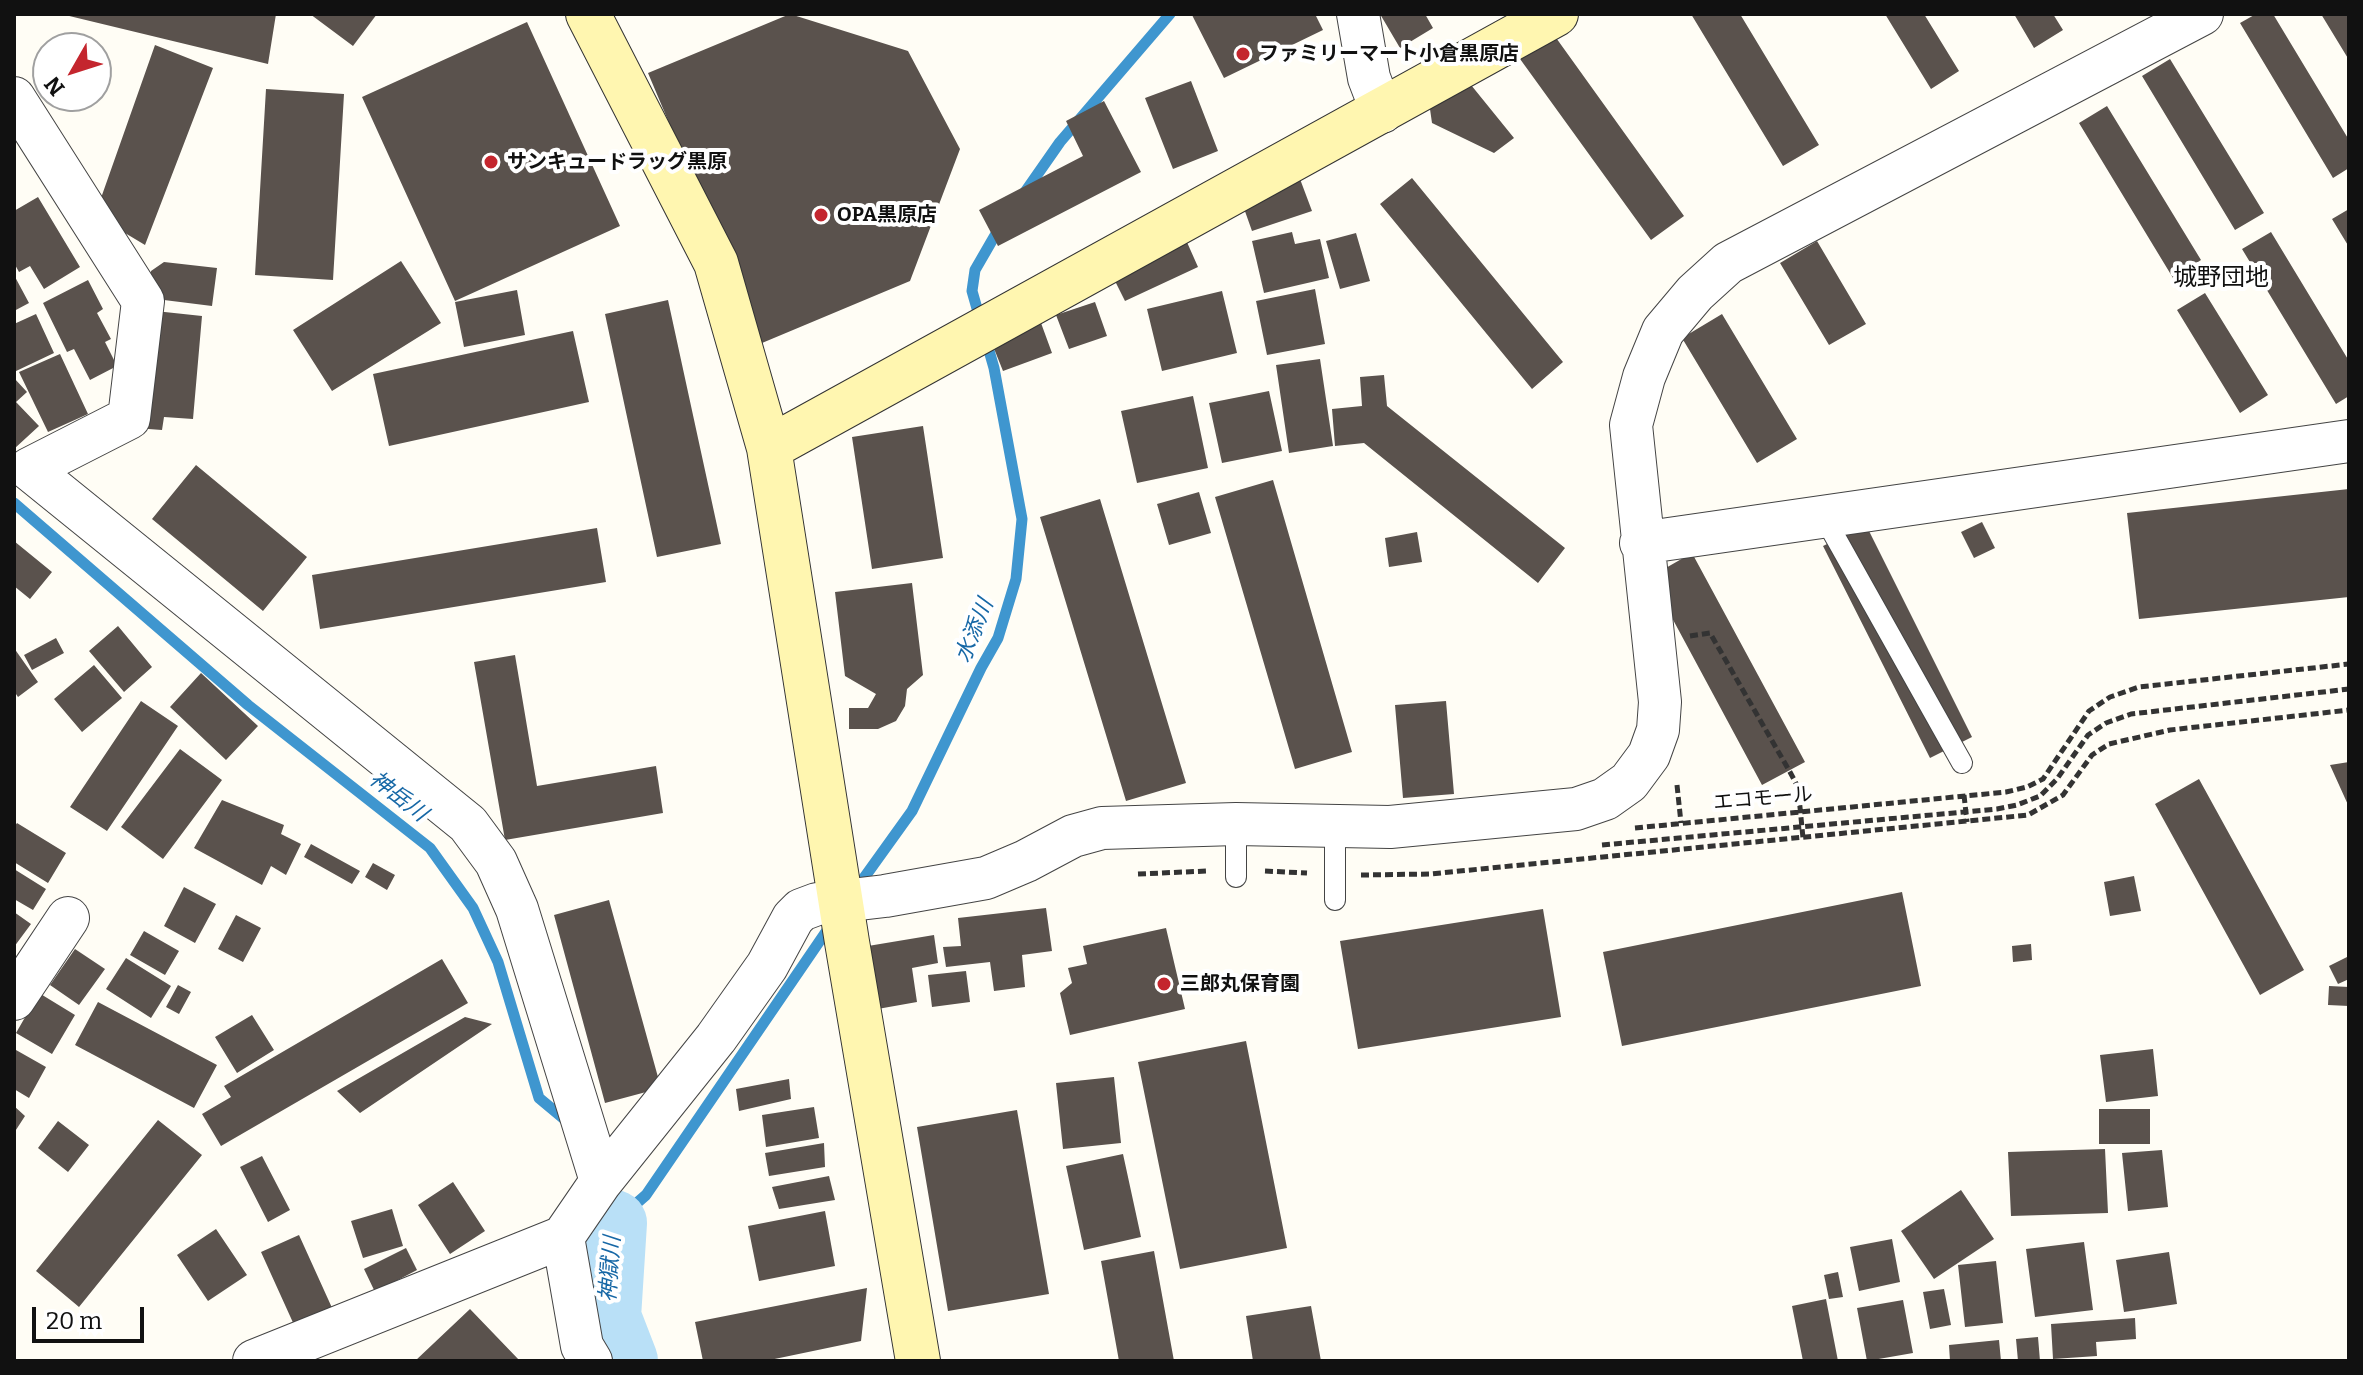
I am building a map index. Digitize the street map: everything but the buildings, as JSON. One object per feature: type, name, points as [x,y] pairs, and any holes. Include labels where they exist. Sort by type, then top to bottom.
[{"type":"street","points":[[588,14],[716,263],[769,448],[836,906],[918,1361]]},
{"type":"street","points":[[1358,14],[1369,78],[1382,112]]},
{"type":"street","points":[[769,448],[1556,14]]},
{"type":"street","points":[[254,1361],[586,1204],[716,1038],[767,966],[793,918],[801,910],[986,878],[1073,836],[1102,828],[1236,824],[1390,827],[1576,809],[1605,799],[1629,782],[1649,755],[1658,730],[1660,702],[1631,425],[1644,377],[1663,331],[1695,293],[1728,263],[2202,14]]},
{"type":"street","points":[[14,98],[143,301],[129,418],[29,469],[468,824],[496,862],[517,909],[586,1204],[582,1346],[591,1361]]},
{"type":"street","points":[[1641,543],[2349,441]]},
{"type":"street","points":[[14,999],[68,918]]},
{"type":"lane","points":[[1824,517],[1962,763]]},
{"type":"lane","points":[[1236,824],[1236,874]]},
{"type":"lane","points":[[1335,824],[1335,900]]},
{"type":"path","points":[[1653,640],[1710,633],[1798,787],[1803,838]]},
{"type":"path","name":"エコモール","points":[[1621,829],[2006,792],[2043,779],[2089,711],[2110,697],[2139,687],[2349,664]]},
{"type":"path","name":"エコモール","points":[[1596,845],[2017,805],[2040,796],[2057,779],[2088,735],[2106,723],[2131,714],[2349,689]]},
{"type":"path","points":[[1138,874],[1430,874],[2028,815],[2063,795],[2092,755],[2109,744],[2170,730],[2349,710]]},
{"type":"waterway","name":"水添川","points":[[1023,195],[1060,142],[1170,14]]},
{"type":"waterway","name":"水添川","points":[[980,319],[972,291],[975,270],[1001,225]]},
{"type":"waterway","name":"水添川","points":[[856,889],[912,811],[998,638],[1016,579],[1022,519],[986,340]]},
{"type":"waterway","name":"神岳川","points":[[14,503],[248,705],[430,848],[473,908],[498,962],[539,1098],[569,1123]]},
{"type":"waterway","name":"水添川","points":[[597,1203],[601,1214],[614,1223],[646,1195],[832,923]]},
{"type":"waterway","name":"神獄川","points":[[614,1223],[608,1317],[625,1361]]},
{"type":"place","name":"ファミリーマート小倉黒原店","points":[[1243,54]]},
{"type":"place","name":"サンキュードラッグ黒原","points":[[491,162]]},
{"type":"place","name":"OPA黒原店","points":[[821,215]]},
{"type":"place","name":"三郎丸保育園","points":[[1164,984]]},
{"type":"district","name":"城野団地","points":[[2221,278]]}]
